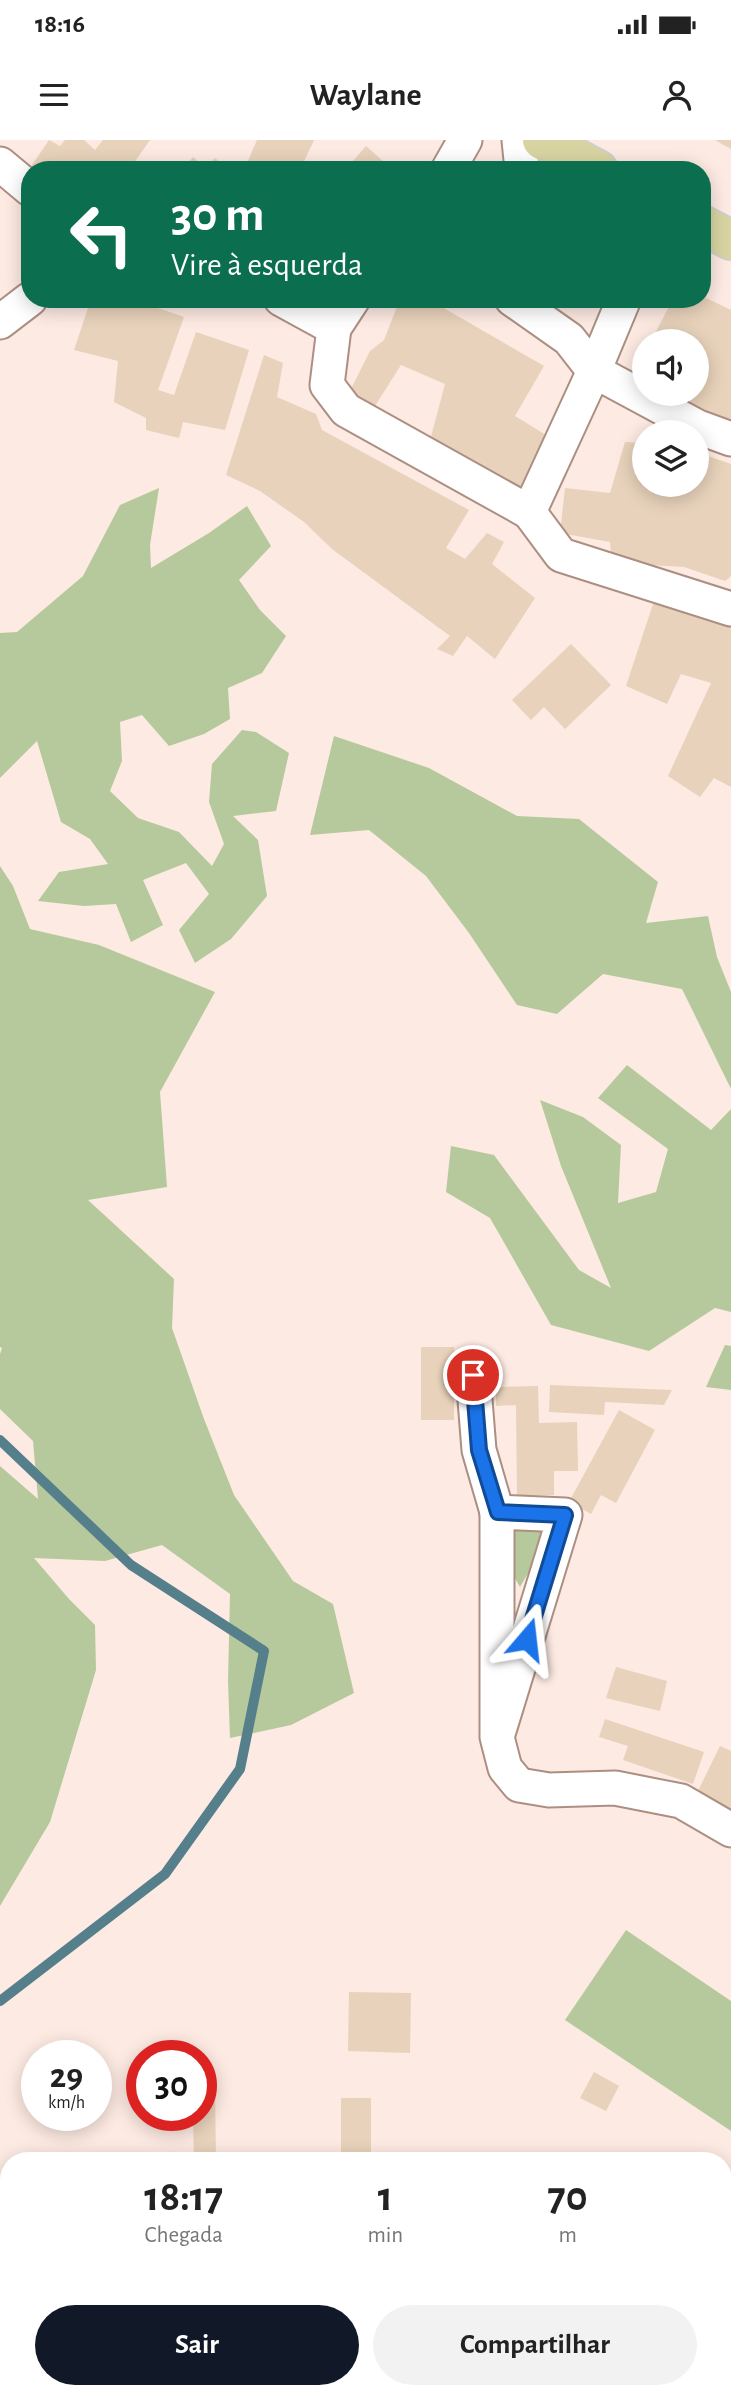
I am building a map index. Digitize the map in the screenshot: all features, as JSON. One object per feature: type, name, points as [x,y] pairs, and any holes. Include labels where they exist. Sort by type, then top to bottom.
[{"type":"main road","points":[[542,140],[581,161]]},
{"type":"main road","points":[[711,230],[731,240]]},
{"type":"street","points":[[453,161],[465,140]]},
{"type":"street","points":[[519,140],[521,161]]},
{"type":"street","points":[[0,164],[21,182]]},
{"type":"street","points":[[0,322],[21,306]]},
{"type":"street","points":[[297,308],[334,328]]},
{"type":"street","points":[[347,308],[334,328],[327,384],[346,410],[529,512],[561,555],[731,609]]},
{"type":"street","points":[[526,308],[569,339],[594,371],[698,427],[731,439]]},
{"type":"street","points":[[557,308],[569,339]]},
{"type":"street","points":[[529,512],[620,308]]},
{"type":"street","points":[[473,1375],[479,1450],[498,1512],[497,1737],[505,1768],[519,1785],[550,1790],[615,1788],[681,1801],[731,1830]]},
{"type":"street","points":[[497,1737],[565,1515],[498,1512]]},
{"type":"green space","points":[[159,488],[150,545],[151,568],[247,506],[271,546],[239,580],[260,610],[286,636],[262,673],[228,688],[230,719],[204,734],[169,746],[142,715],[120,722],[122,761],[110,791],[138,818],[179,832],[212,866],[224,844],[209,802],[212,764],[242,730],[256,732],[289,753],[276,811],[233,816],[258,840],[267,896],[231,939],[195,963],[179,930],[209,894],[186,863],[143,880],[163,925],[131,942],[116,904],[84,906],[38,901],[59,872],[108,864],[90,839],[61,822],[37,741],[0,778],[0,633],[17,632],[83,576],[120,505]]},
{"type":"green space","points":[[334,736],[429,768],[517,816],[579,819],[658,882],[646,923],[708,916],[717,957],[731,992],[731,1089],[682,989],[603,974],[557,1014],[517,1005],[469,933],[426,876],[369,830],[310,835]]},
{"type":"green space","points":[[0,866],[13,886],[30,929],[99,945],[215,992],[160,1092],[167,1187],[88,1200],[174,1279],[172,1328],[234,1495],[293,1581],[333,1604],[354,1693],[291,1725],[230,1738],[230,1594],[162,1545],[105,1561],[34,1558],[95,1625],[96,1670],[50,1822],[0,1906],[0,1466],[38,1499],[33,1441],[0,1409]]},
{"type":"green space","points":[[627,1065],[711,1130],[731,1109],[731,1312],[715,1308],[649,1351],[551,1325],[490,1218],[446,1192],[451,1146],[494,1155],[579,1270],[611,1288],[561,1166],[540,1100],[583,1117],[621,1145],[618,1203],[656,1192],[668,1149],[598,1098]]},
{"type":"green space","points":[[725,1345],[731,1346],[731,1390],[706,1387]]},
{"type":"green space","points":[[509,1531],[542,1531],[538,1556],[520,1587],[509,1568]]},
{"type":"green space","points":[[626,1930],[731,2001],[731,2131],[565,2020]]},
{"type":"building","points":[[49,140],[60,146],[65,140],[84,140],[95,150],[103,140],[150,140],[135,161],[35,161]]},
{"type":"building","points":[[257,140],[314,140],[304,161],[248,161]]},
{"type":"building","points":[[715,140],[731,140],[731,149]]},
{"type":"building","points":[[366,146],[383,161],[353,161]]},
{"type":"building","points":[[711,300],[731,310],[731,424],[697,406],[709,406],[709,329],[657,329],[668,308],[711,308]]},
{"type":"building","points":[[88,308],[158,308],[184,317],[158,390],[174,395],[196,332],[249,350],[225,430],[183,422],[179,438],[146,430],[146,418],[114,402],[118,361],[74,350]]},
{"type":"building","points":[[396,308],[444,308],[544,366],[515,416],[546,435],[524,488],[428,448],[445,384],[401,365],[368,417],[346,399],[370,351],[384,340]]},
{"type":"building","points":[[264,355],[283,363],[277,397],[316,414],[322,430],[469,510],[446,548],[465,559],[487,533],[504,542],[492,564],[535,598],[495,659],[467,636],[453,656],[437,649],[450,636],[332,549],[304,522],[260,491],[226,475]]},
{"type":"building","points":[[625,442],[632,442],[632,497],[709,497],[709,456],[731,464],[731,576],[725,581],[684,567],[612,563],[610,542],[560,533],[565,488],[610,493]]},
{"type":"building","points":[[654,601],[731,626],[731,787],[714,778],[700,797],[668,776],[711,683],[681,674],[667,704],[626,686]]},
{"type":"building","points":[[571,644],[611,685],[565,729],[544,707],[531,720],[512,700]]},
{"type":"building","points":[[421,1347],[454,1347],[454,1420],[421,1420]]},
{"type":"building","points":[[550,1385],[672,1390],[664,1405],[605,1402],[604,1415],[549,1412]]},
{"type":"building","points":[[538,1386],[539,1423],[577,1422],[578,1471],[554,1471],[554,1495],[517,1496],[516,1405],[496,1406],[496,1387]]},
{"type":"building","points":[[619,1410],[655,1430],[616,1503],[601,1495],[591,1514],[569,1502]]},
{"type":"building","points":[[616,1667],[667,1681],[660,1711],[606,1698]]},
{"type":"building","points":[[605,1719],[704,1752],[693,1784],[623,1760],[628,1746],[599,1737]]},
{"type":"building","points":[[720,1746],[731,1751],[731,1811],[696,1795]]},
{"type":"building","points":[[349,1992],[411,1993],[410,2053],[348,2051]]},
{"type":"building","points":[[594,2072],[619,2086],[606,2111],[580,2098]]},
{"type":"building","points":[[341,2098],[371,2098],[371,2152],[341,2152]]},
{"type":"building","points":[[193,2131],[216,2131],[216,2152],[194,2152]]},
{"type":"waterway","points":[[0,1440],[131,1565],[264,1651],[240,1769],[165,1874],[0,2001]]},
{"type":"route","points":[[473,1375],[479,1450],[498,1512],[565,1515],[527,1639]]}]
